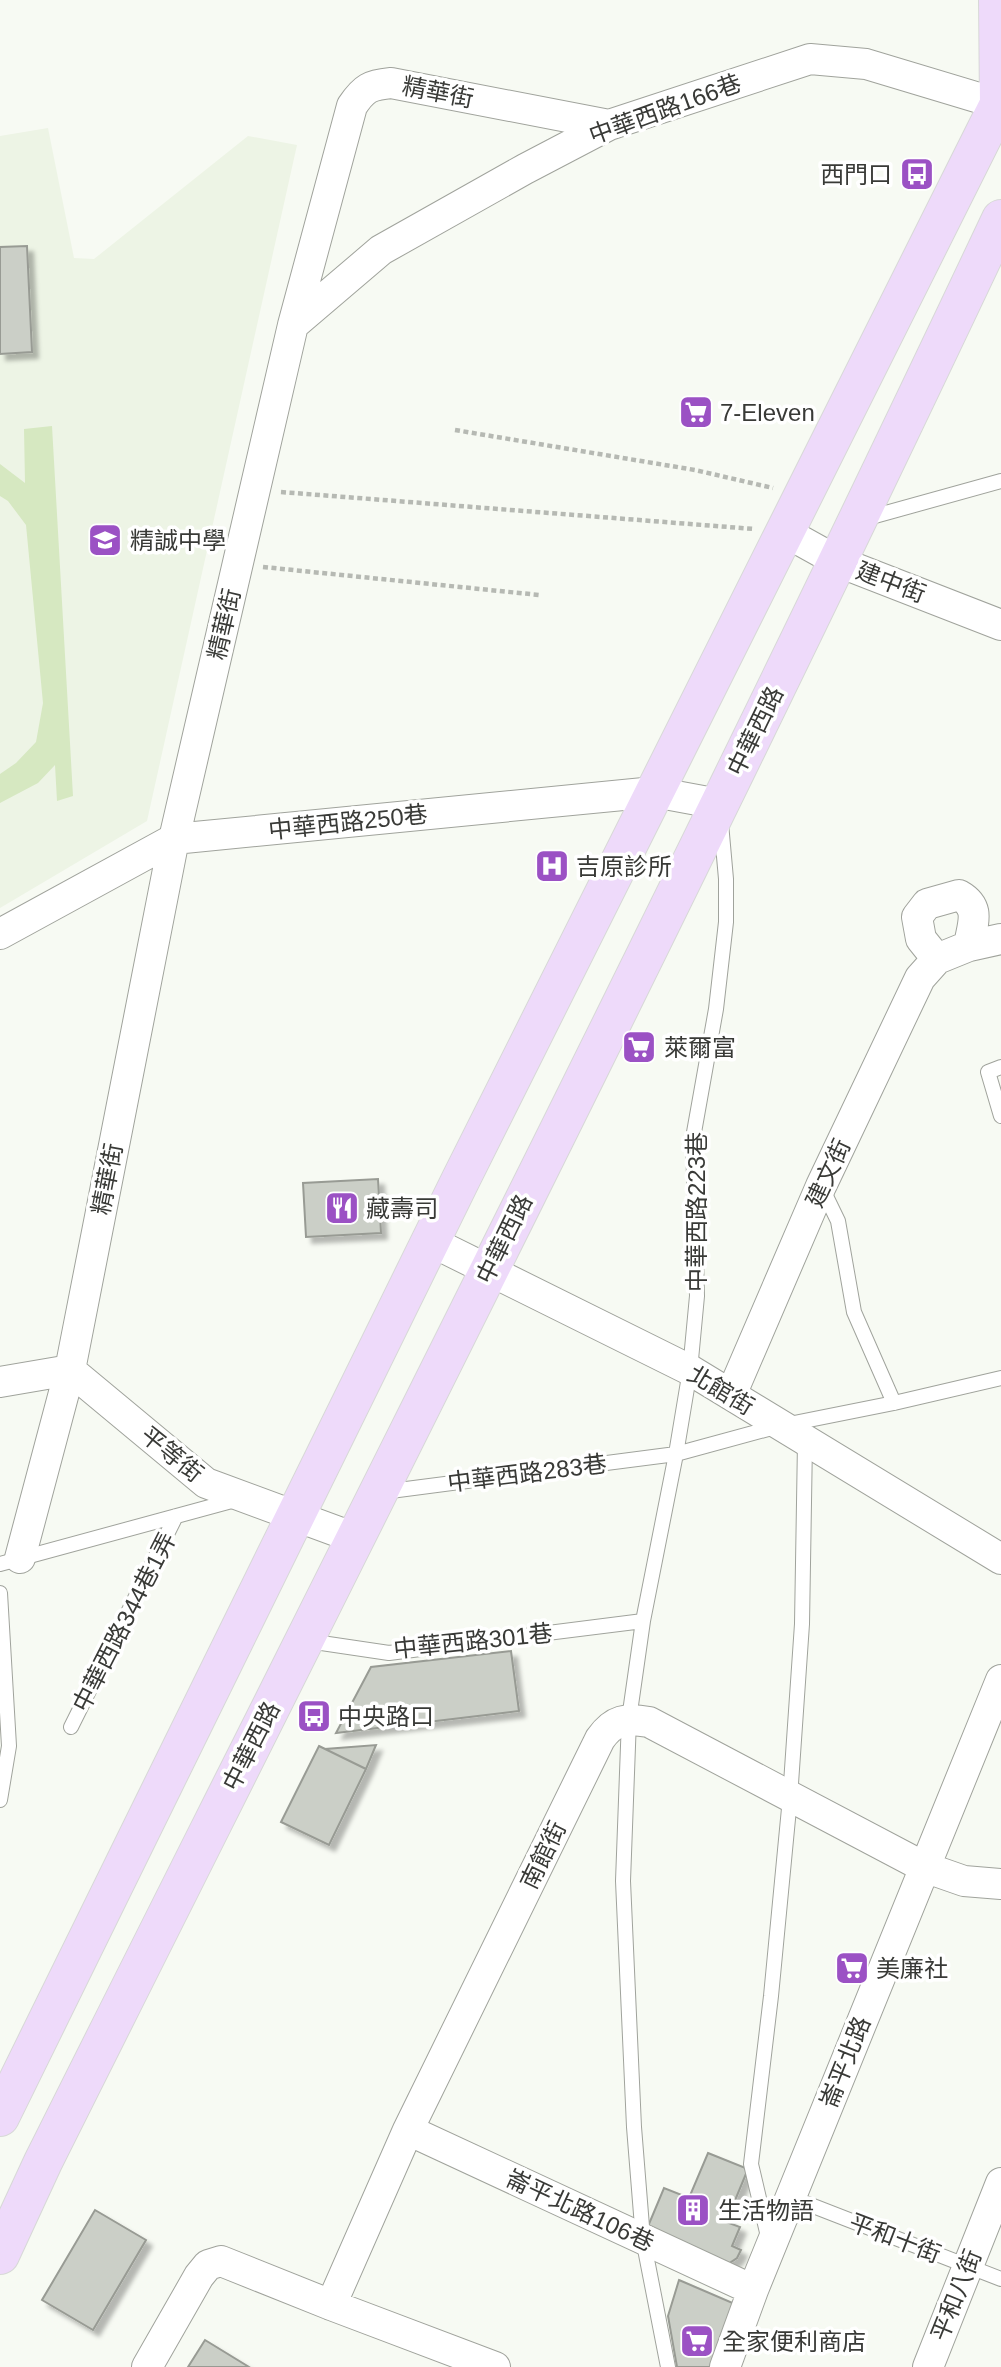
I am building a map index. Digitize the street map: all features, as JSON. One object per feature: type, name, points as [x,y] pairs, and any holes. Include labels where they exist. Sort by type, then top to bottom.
[{"type":"main road","points":[[0,2117],[430,1241],[1000,102],[998,0]]},
{"type":"main road","name":"中華西路","points":[[0,2255],[43,2162],[839,562],[1001,219]]},
{"type":"street","name":"中華西路166巷","points":[[293,325],[381,250],[472,197],[609,125],[810,59],[866,64],[1000,102]]},
{"type":"street","name":"精華街","points":[[10,1561],[70,1370],[174,839],[293,325],[348,118],[362,92],[374,85],[402,84],[609,125]]},
{"type":"street","name":"建中街","points":[[785,532],[839,562],[1001,625]]},
{"type":"street","name":"中華西路250巷","points":[[0,934],[174,839],[654,792],[719,804]]},
{"type":"street","points":[[937,959],[921,939],[917,917],[927,904],[959,895],[970,901],[974,912],[968,946]]},
{"type":"street","name":"建文街","points":[[731,1395],[821,1186],[920,978],[937,959],[968,946],[1001,939]]},
{"type":"street","name":"北館街","points":[[430,1241],[690,1370],[1001,1559]]},
{"type":"street","points":[[0,1382],[70,1370]]},
{"type":"street","name":"平等街","points":[[70,1370],[206,1483],[355,1538]]},
{"type":"street","name":"崙平北路","points":[[725,2367],[752,2290],[1001,1680]]},
{"type":"street","points":[[629,1719],[649,1722],[924,1867],[964,1881],[1001,1884]]},
{"type":"street","name":"南館街","points":[[331,2305],[408,2130],[600,1739],[608,1727],[629,1719]]},
{"type":"street","name":"崙平北路106巷","points":[[408,2130],[752,2290]]},
{"type":"street","name":"平和八街","points":[[928,2367],[1001,2183]]},
{"type":"street","points":[[148,2367],[199,2276],[208,2265],[221,2260],[495,2367]]},
{"type":"lane","points":[[859,520],[1001,481]]},
{"type":"lane","name":"中華西路223巷","points":[[668,2367],[643,2239],[634,2127],[623,1881],[629,1719],[643,1621],[690,1370],[697,1296],[693,1138],[716,1009],[726,922],[726,879],[719,804]]},
{"type":"lane","points":[[1001,1068],[988,1072],[1001,1116]]},
{"type":"lane","points":[[821,1186],[838,1221],[854,1312],[894,1404]]},
{"type":"lane","points":[[779,1426],[894,1404],[1001,1378]]},
{"type":"lane","name":"中華西路283巷","points":[[378,1492],[676,1454],[779,1426]]},
{"type":"lane","points":[[770,2246],[751,2164],[790,1798],[802,1624],[806,1442]]},
{"type":"lane","points":[[10,1561],[245,1498]]},
{"type":"lane","name":"中華西路344巷1弄","points":[[71,1727],[176,1516]]},
{"type":"lane","points":[[0,1593],[3,1702],[9,1746],[0,1800]]},
{"type":"lane","name":"中華西路301巷","points":[[304,1641],[389,1653],[643,1621]]},
{"type":"lane","name":"平和十街","points":[[790,2197],[1001,2279]]},
{"type":"path","points":[[456,430],[695,470],[804,495]]},
{"type":"path","points":[[256,490],[785,532]]},
{"type":"path","points":[[238,565],[539,595]]},
{"type":"shaded area","name":"精誠中學","points":[[48,128],[74,258],[94,259],[248,136],[297,145],[147,821],[0,908],[0,136]]},
{"type":"green space","points":[[52,426],[73,796],[57,801],[55,765],[38,783],[0,803],[0,774],[16,763],[36,742],[43,703],[26,525],[8,501],[0,496],[0,464],[25,483],[24,429]]},
{"type":"building","points":[[27,246],[32,352],[0,354],[0,247]]},
{"type":"building","name":"藏壽司","points":[[378,1179],[381,1233],[306,1237],[303,1183]]},
{"type":"building","points":[[511,1651],[519,1711],[336,1733],[371,1667]]},
{"type":"building","points":[[376,1745],[366,1769],[325,1749]]},
{"type":"building","points":[[319,1746],[366,1769],[329,1845],[281,1822]]},
{"type":"building","name":"生活物語","points":[[708,2153],[748,2169],[726,2222],[740,2227],[732,2246],[741,2250],[737,2258],[725,2266],[646,2231],[664,2188],[689,2198]]},
{"type":"building","points":[[95,2210],[146,2240],[93,2330],[42,2300]]},
{"type":"building","name":"全家便利商店","points":[[679,2280],[735,2304],[712,2367],[677,2367],[668,2316]]},
{"type":"building","points":[[205,2340],[249,2367],[188,2367]]},
{"type":"place","name":"西門口","points":[[917,174]]},
{"type":"place","name":"7-Eleven","points":[[696,412]]},
{"type":"place","name":"精誠中學","points":[[105,540]]},
{"type":"place","name":"吉原診所","points":[[552,866]]},
{"type":"place","name":"萊爾富","points":[[639,1047]]},
{"type":"place","name":"藏壽司","points":[[342,1208]]},
{"type":"place","name":"中央路口","points":[[314,1716]]},
{"type":"place","name":"美廉社","points":[[852,1968]]},
{"type":"place","name":"生活物語","points":[[693,2210]]},
{"type":"place","name":"全家便利商店","points":[[697,2341]]}]
